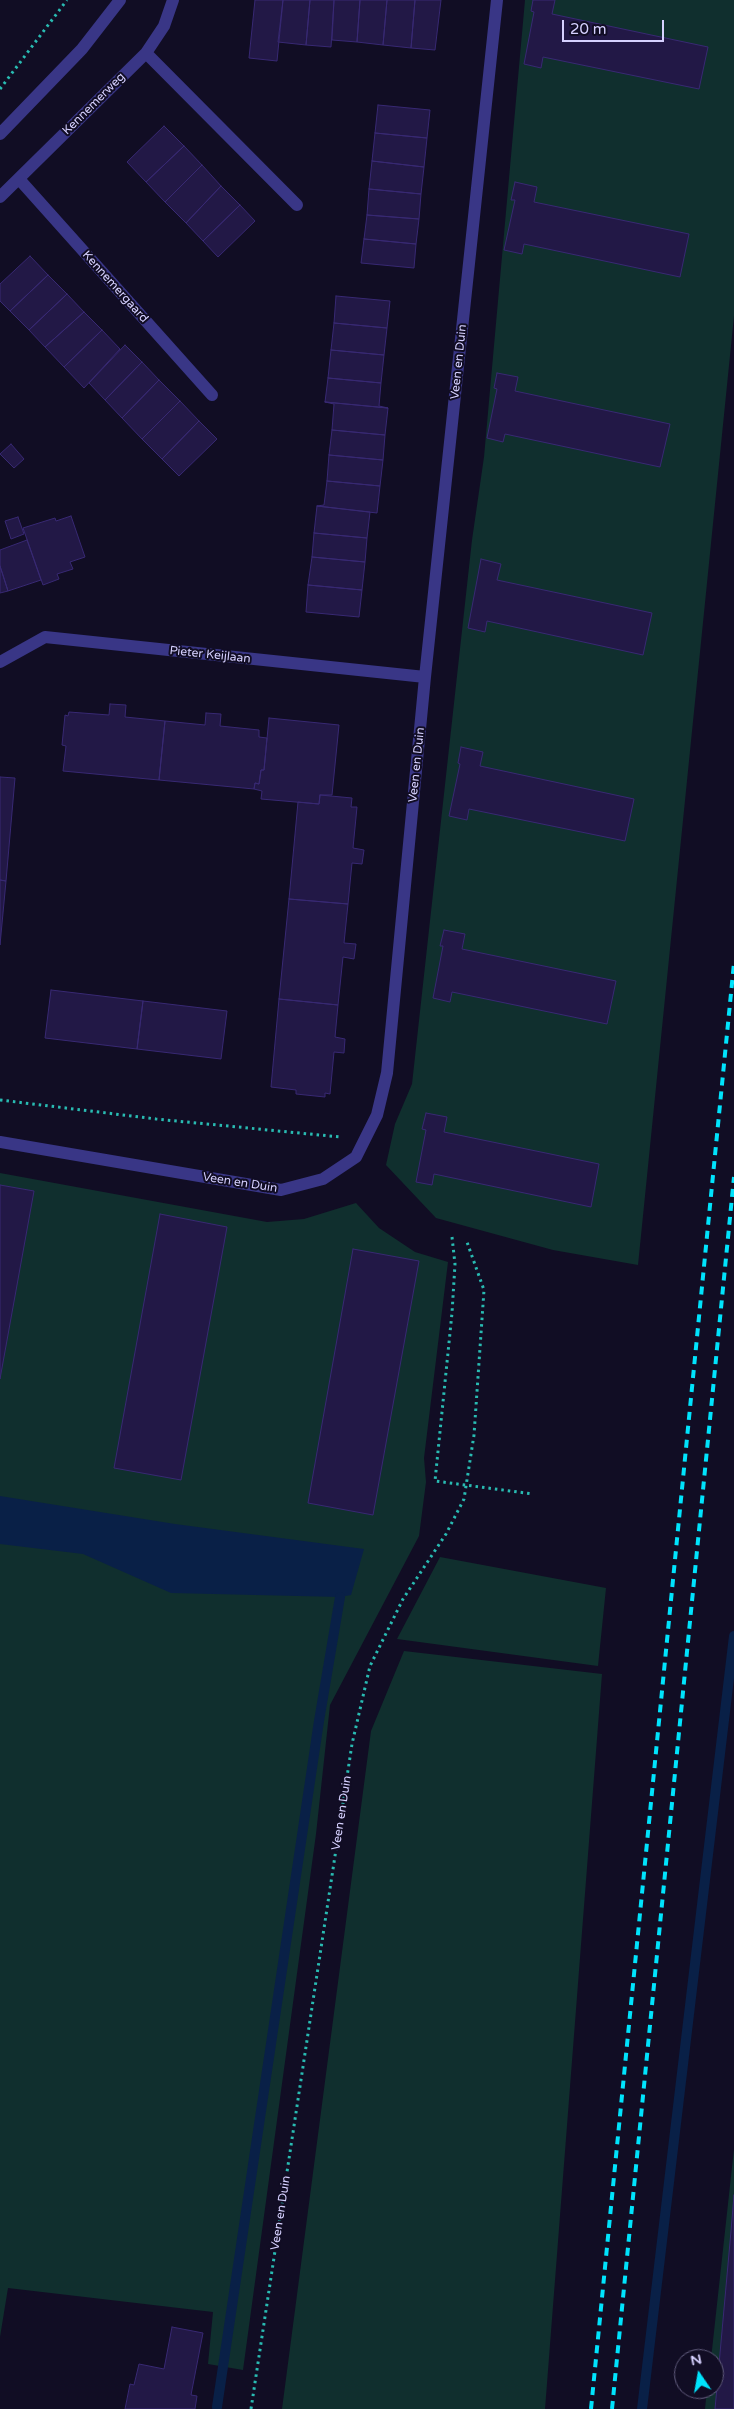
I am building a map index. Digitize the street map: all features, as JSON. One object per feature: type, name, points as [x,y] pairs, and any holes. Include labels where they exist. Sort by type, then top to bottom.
[{"type":"street","points":[[0,134],[82,50],[120,0]]},
{"type":"street","name":"Kennemerweg","points":[[0,197],[146,53],[164,26],[173,0]]},
{"type":"street","name":"Veen en Duin","points":[[0,1142],[282,1190],[323,1179],[356,1158],[377,1115],[387,1073],[425,678],[497,0]]},
{"type":"street","points":[[146,53],[297,205]]},
{"type":"street","name":"Kennemergaard","points":[[19,179],[212,396]]},
{"type":"street","name":"Pieter Keijlaan","points":[[0,662],[45,637],[425,678]]},
{"type":"path","points":[[0,89],[67,0]]},
{"type":"path","points":[[0,1100],[156,1119],[344,1137],[356,1158]]},
{"type":"path","points":[[452,1237],[455,1264],[452,1312],[435,1481],[533,1494]]},
{"type":"path","name":"Veen en Duin","points":[[252,2409],[352,1744],[370,1666],[403,1600],[446,1534],[464,1499],[474,1435],[484,1290],[467,1242]]},
{"type":"green space","points":[[525,0],[734,0],[734,316],[638,1265],[553,1250],[436,1218],[386,1165],[395,1124],[412,1084],[472,540],[484,457]]},
{"type":"green space","points":[[0,1173],[267,1222],[304,1219],[356,1203],[379,1228],[415,1252],[448,1262],[424,1458],[426,1482],[419,1536],[330,1705],[316,1834],[243,2370],[208,2364],[213,2312],[8,2288],[0,2337]]},
{"type":"green space","points":[[440,1557],[606,1588],[598,1666],[397,1639]]},
{"type":"green space","points":[[404,1651],[602,1674],[545,2409],[282,2409],[371,1731]]},
{"type":"green space","points":[[734,2149],[734,2409],[705,2409],[706,2399],[724,2399],[724,2349],[712,2349]]},
{"type":"water","points":[[0,1496],[175,1524],[364,1549],[351,1595],[340,1597],[171,1593],[83,1554],[0,1544]]},
{"type":"building","points":[[255,0],[283,0],[277,61],[249,58]]},
{"type":"building","points":[[283,0],[310,0],[306,45],[278,42]]},
{"type":"building","points":[[310,0],[334,0],[331,47],[306,45]]},
{"type":"building","points":[[334,0],[360,0],[357,42],[332,40]]},
{"type":"building","points":[[360,0],[387,0],[383,45],[357,42]]},
{"type":"building","points":[[387,0],[415,0],[411,48],[383,45]]},
{"type":"building","points":[[415,0],[441,0],[435,50],[411,48]]},
{"type":"building","points":[[533,0],[555,0],[552,14],[708,47],[699,89],[543,57],[541,68],[524,64],[534,12],[531,11]]},
{"type":"building","points":[[378,105],[430,110],[427,138],[375,133]]},
{"type":"building","points":[[164,126],[184,146],[146,182],[127,162]]},
{"type":"building","points":[[375,133],[427,138],[424,167],[372,161]]},
{"type":"building","points":[[184,146],[202,165],[165,202],[146,182]]},
{"type":"building","points":[[372,161],[424,167],[421,194],[369,189]]},
{"type":"building","points":[[202,165],[221,186],[186,223],[165,202]]},
{"type":"building","points":[[515,182],[537,187],[534,202],[689,234],[680,277],[524,244],[522,254],[504,250],[515,200],[511,200]]},
{"type":"building","points":[[221,186],[240,205],[203,241],[186,223]]},
{"type":"building","points":[[369,189],[421,194],[419,219],[367,215]]},
{"type":"building","points":[[240,205],[255,221],[218,257],[203,241]]},
{"type":"building","points":[[367,215],[419,219],[416,244],[364,239]]},
{"type":"building","points":[[364,239],[416,244],[414,268],[361,263]]},
{"type":"building","points":[[30,256],[48,275],[10,311],[0,301],[0,284]]},
{"type":"building","points":[[48,275],[67,294],[29,330],[10,311]]},
{"type":"building","points":[[67,294],[84,312],[45,347],[29,330]]},
{"type":"building","points":[[336,296],[390,301],[387,328],[334,323]]},
{"type":"building","points":[[84,312],[102,330],[64,367],[45,347]]},
{"type":"building","points":[[334,323],[387,328],[384,355],[331,350]]},
{"type":"building","points":[[102,330],[120,349],[84,388],[64,367]]},
{"type":"building","points":[[125,345],[142,362],[105,400],[89,383]]},
{"type":"building","points":[[331,350],[384,355],[381,383],[328,378]]},
{"type":"building","points":[[142,362],[159,380],[122,418],[105,400]]},
{"type":"building","points":[[497,373],[518,377],[515,391],[670,424],[660,467],[505,434],[503,442],[487,438],[497,389],[494,388]]},
{"type":"building","points":[[328,378],[381,383],[379,406],[388,408],[325,402]]},
{"type":"building","points":[[159,380],[180,401],[142,439],[122,418]]},
{"type":"building","points":[[180,401],[199,421],[162,459],[142,439]]},
{"type":"building","points":[[325,402],[388,408],[385,435],[332,430],[334,404]]},
{"type":"building","points":[[199,421],[217,439],[179,476],[162,459]]},
{"type":"building","points":[[332,430],[385,435],[383,460],[329,455]]},
{"type":"building","points":[[11,444],[24,459],[14,468],[0,454]]},
{"type":"building","points":[[329,455],[383,460],[380,486],[327,481]]},
{"type":"building","points":[[327,481],[380,486],[377,513],[317,506],[324,505]]},
{"type":"building","points":[[317,506],[370,512],[367,538],[314,533]]},
{"type":"building","points":[[71,516],[85,557],[70,562],[73,569],[57,574],[59,579],[43,585],[23,528],[55,518],[56,521]]},
{"type":"building","points":[[18,517],[24,534],[11,539],[5,521]]},
{"type":"building","points":[[314,533],[367,538],[365,562],[312,557]]},
{"type":"building","points":[[27,540],[41,580],[8,591],[0,566],[0,550]]},
{"type":"building","points":[[312,557],[365,562],[362,590],[308,585]]},
{"type":"building","points":[[481,559],[501,564],[497,580],[652,613],[643,655],[487,621],[485,632],[468,628]]},
{"type":"building","points":[[0,566],[8,591],[0,593]]},
{"type":"building","points":[[308,585],[362,590],[359,617],[306,612]]},
{"type":"building","points":[[110,704],[126,705],[125,717],[165,721],[159,780],[63,771],[66,746],[62,745],[65,715],[68,716],[69,712],[109,715]]},
{"type":"building","points":[[206,713],[221,714],[220,726],[259,730],[259,737],[267,738],[264,770],[261,770],[259,784],[255,783],[254,789],[159,780],[165,721],[205,725]]},
{"type":"building","points":[[269,718],[339,725],[332,795],[320,795],[319,804],[261,799],[262,791],[254,789],[255,783],[259,784],[261,770],[264,770]]},
{"type":"building","points":[[461,747],[483,752],[480,766],[634,799],[625,841],[469,809],[467,820],[449,816],[460,764],[458,763]]},
{"type":"building","points":[[0,777],[15,778],[6,881],[0,880]]},
{"type":"building","points":[[320,795],[352,798],[351,807],[357,807],[353,848],[364,850],[362,864],[352,863],[348,904],[289,899],[298,802],[319,804]]},
{"type":"building","points":[[0,880],[6,881],[0,945]]},
{"type":"building","points":[[289,899],[348,904],[344,943],[356,944],[354,959],[343,957],[338,1005],[279,999]]},
{"type":"building","points":[[444,930],[465,934],[462,949],[616,981],[607,1024],[452,992],[450,1002],[433,998],[443,946],[440,946]]},
{"type":"building","points":[[51,990],[143,1001],[137,1049],[45,1038]]},
{"type":"building","points":[[279,999],[338,1005],[335,1037],[345,1039],[344,1053],[334,1052],[330,1094],[325,1093],[325,1097],[296,1094],[296,1090],[271,1087]]},
{"type":"building","points":[[143,1001],[227,1011],[221,1059],[137,1049]]},
{"type":"building","points":[[426,1113],[447,1117],[444,1132],[599,1164],[591,1207],[434,1174],[432,1185],[416,1182],[426,1130],[422,1129]]},
{"type":"building","points":[[0,1185],[34,1191],[0,1379]]},
{"type":"building","points":[[160,1214],[227,1227],[181,1480],[114,1468]]},
{"type":"building","points":[[353,1249],[419,1261],[373,1515],[308,1503]]},
{"type":"building","points":[[734,2195],[734,2409],[715,2409],[716,2399],[724,2399],[724,2349],[720,2349]]},
{"type":"building","points":[[172,2327],[203,2333],[191,2395],[197,2396],[195,2409],[125,2409],[130,2384],[134,2385],[139,2364],[164,2369]]},
{"type":"waterway","points":[[217,2407],[319,1721],[340,1597]]},
{"type":"waterway","points":[[642,2409],[734,1636]]},
{"type":"railway","points":[[591,2409],[734,963]]},
{"type":"railway","points":[[612,2409],[734,1177]]}]
